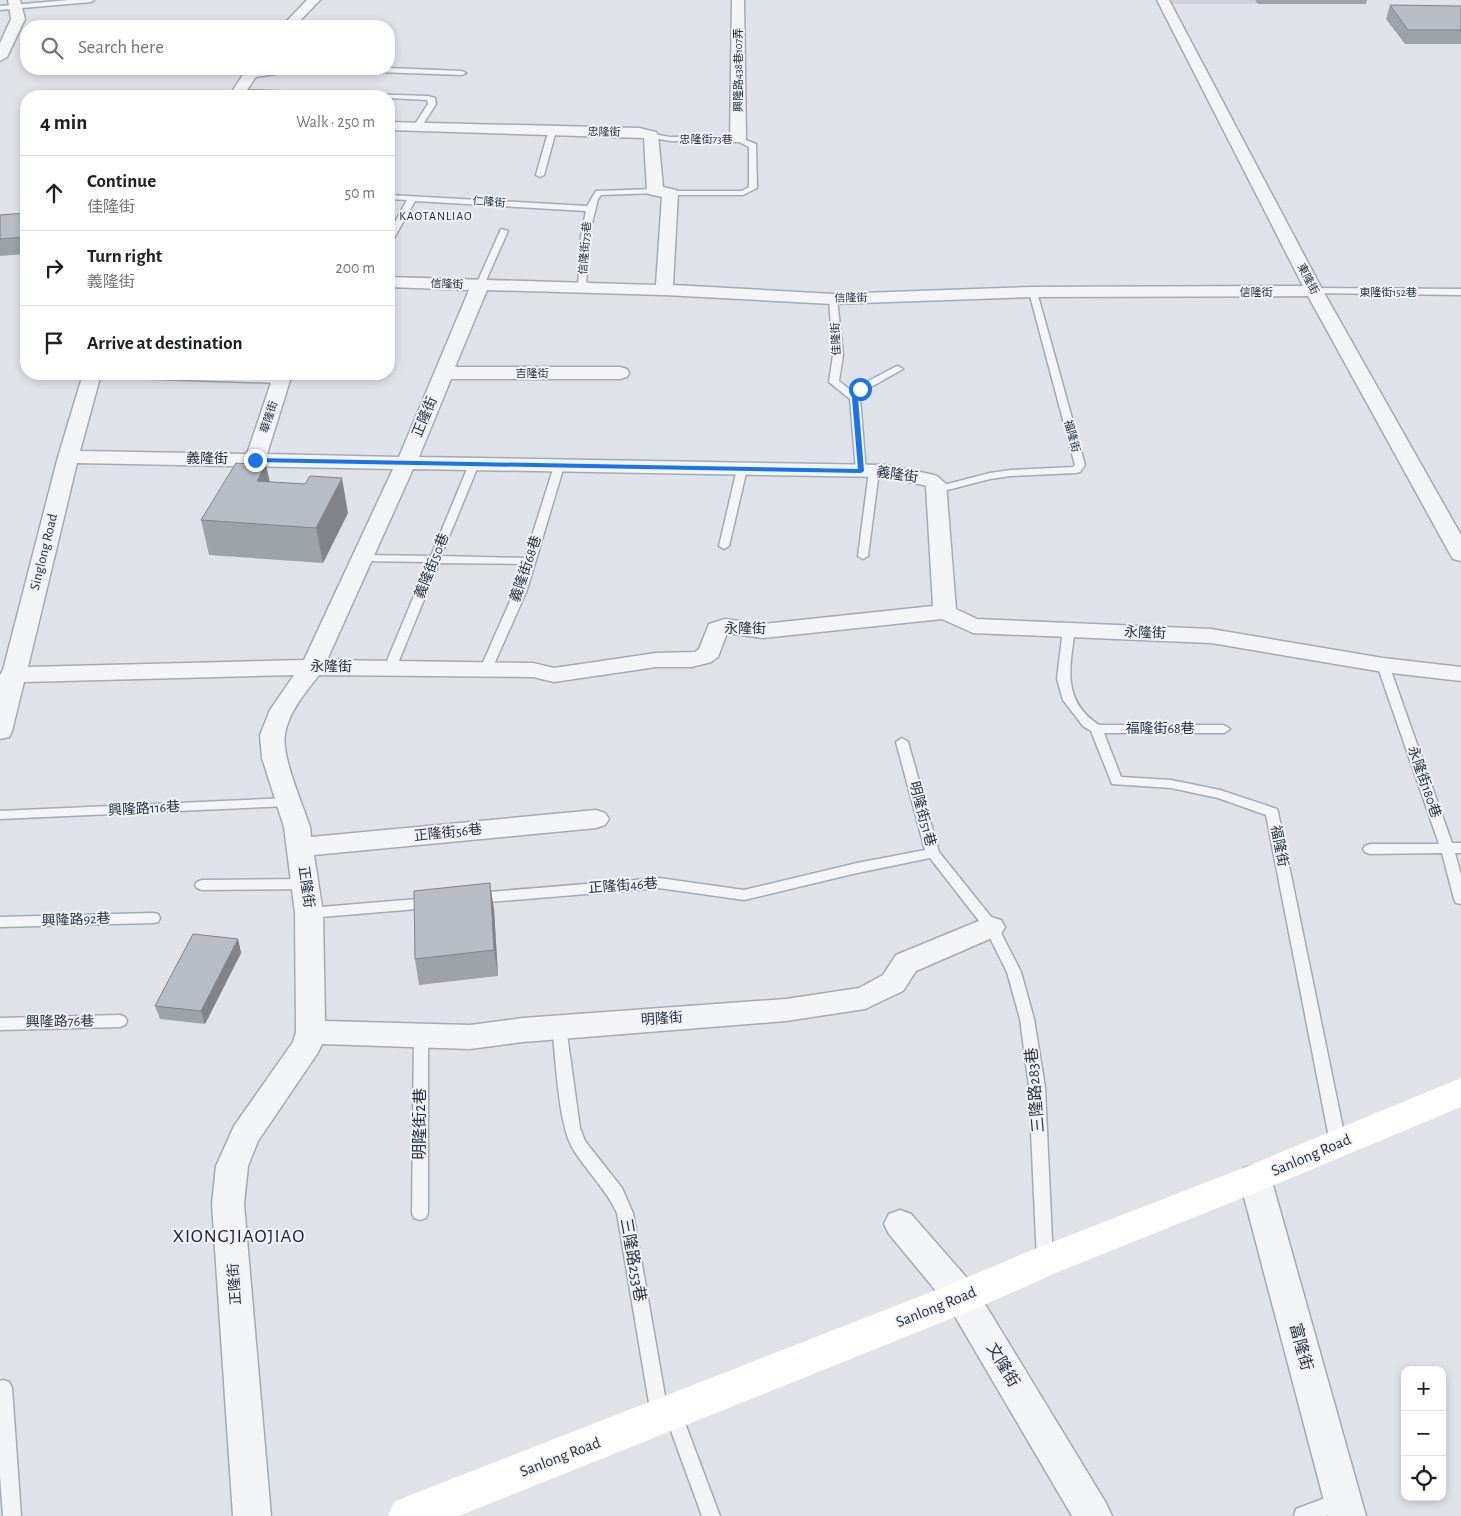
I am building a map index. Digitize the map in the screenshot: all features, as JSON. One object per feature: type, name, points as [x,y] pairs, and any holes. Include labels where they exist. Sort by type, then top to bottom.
[{"type":"street","points":[[294,20],[314,0]]},
{"type":"street","name":"興隆路438巷107弄","points":[[738,0],[738,139]]},
{"type":"street","name":"東隆街","points":[[1163,0],[1314,291],[1461,554]]},
{"type":"street","points":[[1,53],[18,19],[15,3]]},
{"type":"street","points":[[240,90],[249,75]]},
{"type":"street","name":"忠隆街","points":[[395,128],[639,132],[651,135]]},
{"type":"street","points":[[651,135],[663,192],[664,290]]},
{"type":"street","name":"信隆街","points":[[395,282],[664,290],[833,299],[1033,292],[1314,291]]},
{"type":"street","name":"正隆街","points":[[252,1516],[228,1204],[232,1166],[245,1135],[307,1046],[311,1032],[309,913],[297,828],[274,758],[272,735],[282,710],[312,667],[406,463],[480,285]]},
{"type":"street","name":"吉隆街","points":[[444,373],[620,373]]},
{"type":"street","name":"Singlong Road","points":[[0,731],[6,676],[90,380]]},
{"type":"street","name":"華隆街","points":[[255,460],[281,380]]},
{"type":"street","name":"義隆街","points":[[68,457],[885,471],[930,480],[936,484],[945,612]]},
{"type":"street","name":"永隆街","points":[[6,676],[312,667],[533,670],[554,675],[656,660],[692,660],[703,657],[710,652],[716,629],[725,626],[763,631],[945,612],[972,626],[1210,636],[1383,665],[1461,674]]},
{"type":"street","name":"正隆街56巷","points":[[300,847],[596,819]]},
{"type":"street","name":"明隆街","points":[[311,1032],[470,1037],[559,1027],[786,1010],[865,998],[893,983],[906,963],[991,927]]},
{"type":"street","name":"Sanlong Road","points":[[408,1516],[962,1297],[1044,1261],[1255,1178],[1461,1092]]},
{"type":"street","name":"富隆街","points":[[1255,1178],[1345,1508]]},
{"type":"street","name":"文隆街","points":[[900,1224],[962,1297],[1093,1516]]},
{"type":"lane","points":[[0,8],[15,3],[91,0]]},
{"type":"lane","points":[[395,71],[462,73]]},
{"type":"lane","points":[[395,96],[428,98],[432,100],[432,104],[417,127]]},
{"type":"lane","points":[[540,174],[552,131]]},
{"type":"lane","name":"忠隆街73巷","points":[[651,135],[670,139],[738,139],[753,146],[753,188],[743,193],[663,192]]},
{"type":"lane","points":[[589,209],[595,195],[599,193],[663,192]]},
{"type":"lane","name":"仁隆街","points":[[395,197],[589,209]]},
{"type":"lane","points":[[395,230],[414,197]]},
{"type":"lane","name":"信隆街73巷","points":[[582,287],[589,209]]},
{"type":"lane","points":[[480,285],[504,231]]},
{"type":"lane","name":"東隆街152巷","points":[[1314,291],[1461,292]]},
{"type":"lane","name":"福隆街","points":[[936,490],[990,476],[1076,470],[1080,465],[1033,292]]},
{"type":"lane","name":"佳隆街","points":[[833,299],[838,355],[834,382],[855,398]]},
{"type":"lane","points":[[863,556],[867,471],[855,398],[860,389],[898,369]]},
{"type":"lane","name":"義隆街50巷","points":[[390,668],[474,464]]},
{"type":"lane","name":"義隆街68巷","points":[[486,669],[521,590],[559,466]]},
{"type":"lane","points":[[724,546],[742,469]]},
{"type":"lane","points":[[362,558],[530,561]]},
{"type":"lane","name":"福隆街","points":[[1069,629],[1063,679],[1069,700],[1087,723],[1096,729],[1116,781],[1171,784],[1220,794],[1272,812],[1338,1143]]},
{"type":"lane","name":"永隆街180巷","points":[[1383,665],[1447,848],[1461,899]]},
{"type":"lane","name":"福隆街68巷","points":[[1096,729],[1224,729]]},
{"type":"lane","name":"明隆街51巷","points":[[902,742],[933,853],[991,927]]},
{"type":"lane","name":"興隆路116巷","points":[[0,815],[289,802]]},
{"type":"lane","points":[[1370,849],[1461,848]]},
{"type":"lane","name":"正隆街46巷","points":[[459,900],[659,883],[744,895],[857,868],[933,853]]},
{"type":"lane","points":[[202,885],[305,884]]},
{"type":"lane","points":[[309,913],[439,902]]},
{"type":"lane","name":"興隆路92巷","points":[[0,922],[153,918]]},
{"type":"lane","name":"三隆路283巷","points":[[991,927],[1014,972],[1027,1019],[1037,1087],[1044,1261]]},
{"type":"lane","name":"興隆路76巷","points":[[0,1024],[120,1021]]},
{"type":"lane","name":"三隆路253巷","points":[[559,1027],[572,1128],[579,1144],[616,1193],[626,1213],[667,1415],[711,1516]]},
{"type":"lane","name":"明隆街2巷","points":[[420,1213],[421,1035]]},
{"type":"lane","points":[[3,1388],[12,1516]]},
{"type":"lane","points":[[1303,1516],[1345,1508]]},
{"type":"shaded area","points":[[1167,0],[1364,0],[1367,4],[1169,4]]},
{"type":"building","points":[[1390,5],[1461,6],[1461,30],[1408,30]]},
{"type":"building","points":[[20,213],[20,237],[0,239],[0,215]]},
{"type":"building","points":[[236,463],[266,465],[257,481],[305,484],[310,476],[342,478],[316,528],[201,520]]},
{"type":"building","points":[[490,883],[494,950],[415,959],[414,891]]},
{"type":"building","points":[[193,934],[238,939],[201,1011],[155,1006]]},
{"type":"district","name":"KAOTANLIAO","points":[[436,216]]},
{"type":"district","name":"XIONGJIAOJIAO","points":[[239,1236]]},
{"type":"route","points":[[255,460],[861,471],[855,398],[860,389]]}]
